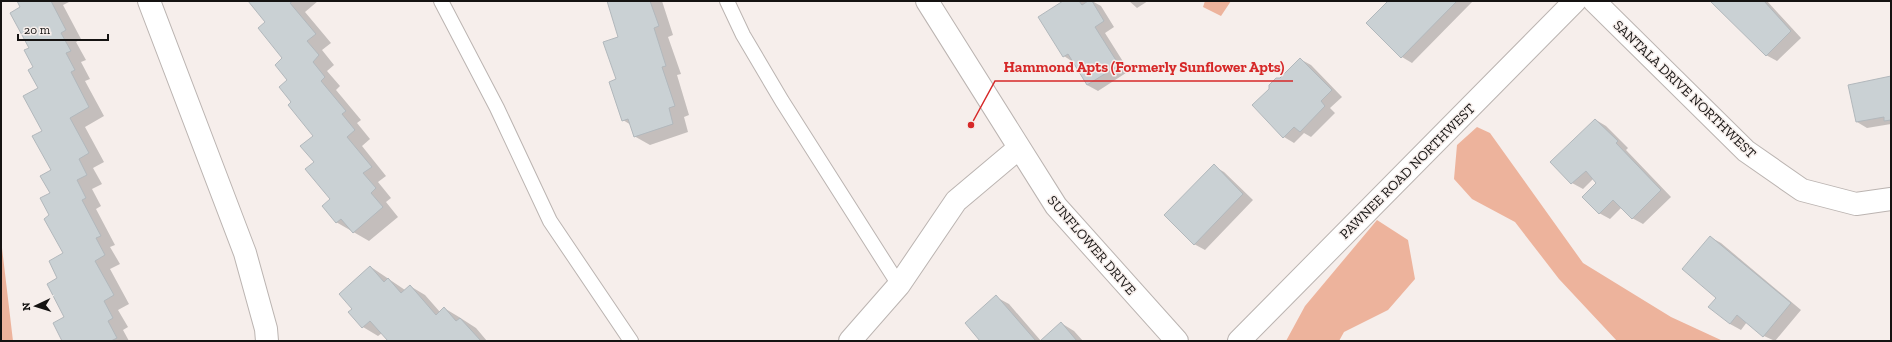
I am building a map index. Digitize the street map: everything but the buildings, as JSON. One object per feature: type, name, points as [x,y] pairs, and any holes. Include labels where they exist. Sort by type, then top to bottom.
[{"type":"street","points":[[149,1],[245,253],[266,328],[267,341]]},
{"type":"street","name":"SUNFLOWER DRIVE","points":[[927,1],[1056,206],[1177,341]]},
{"type":"street","name":"PAWNEE ROAD NORTHWEST","points":[[1239,341],[1575,1]]},
{"type":"street","name":"SANTALA DRIVE NORTHWEST","points":[[1594,1],[1746,151],[1802,190],[1856,204],[1891,199]]},
{"type":"street","points":[[850,341],[899,285],[956,201],[1019,148]]},
{"type":"lane","points":[[441,1],[497,108],[550,221],[631,341]]},
{"type":"lane","points":[[727,1],[743,35],[782,101],[899,285]]},
{"type":"shaded area","points":[[1205,1],[1231,1],[1221,16],[1203,7]]},
{"type":"shaded area","points":[[1477,127],[1490,133],[1583,263],[1671,317],[1723,341],[1617,341],[1559,279],[1515,222],[1472,199],[1454,179],[1457,145]]},
{"type":"shaded area","points":[[1377,220],[1408,240],[1415,279],[1388,310],[1344,332],[1339,341],[1286,341],[1305,306]]},
{"type":"shaded area","points":[[1,246],[2,248],[13,341],[1,341]]},
{"type":"place","name":"Hammond Apts (Formerly Sunflower Apts)","points":[[971,125]]}]
